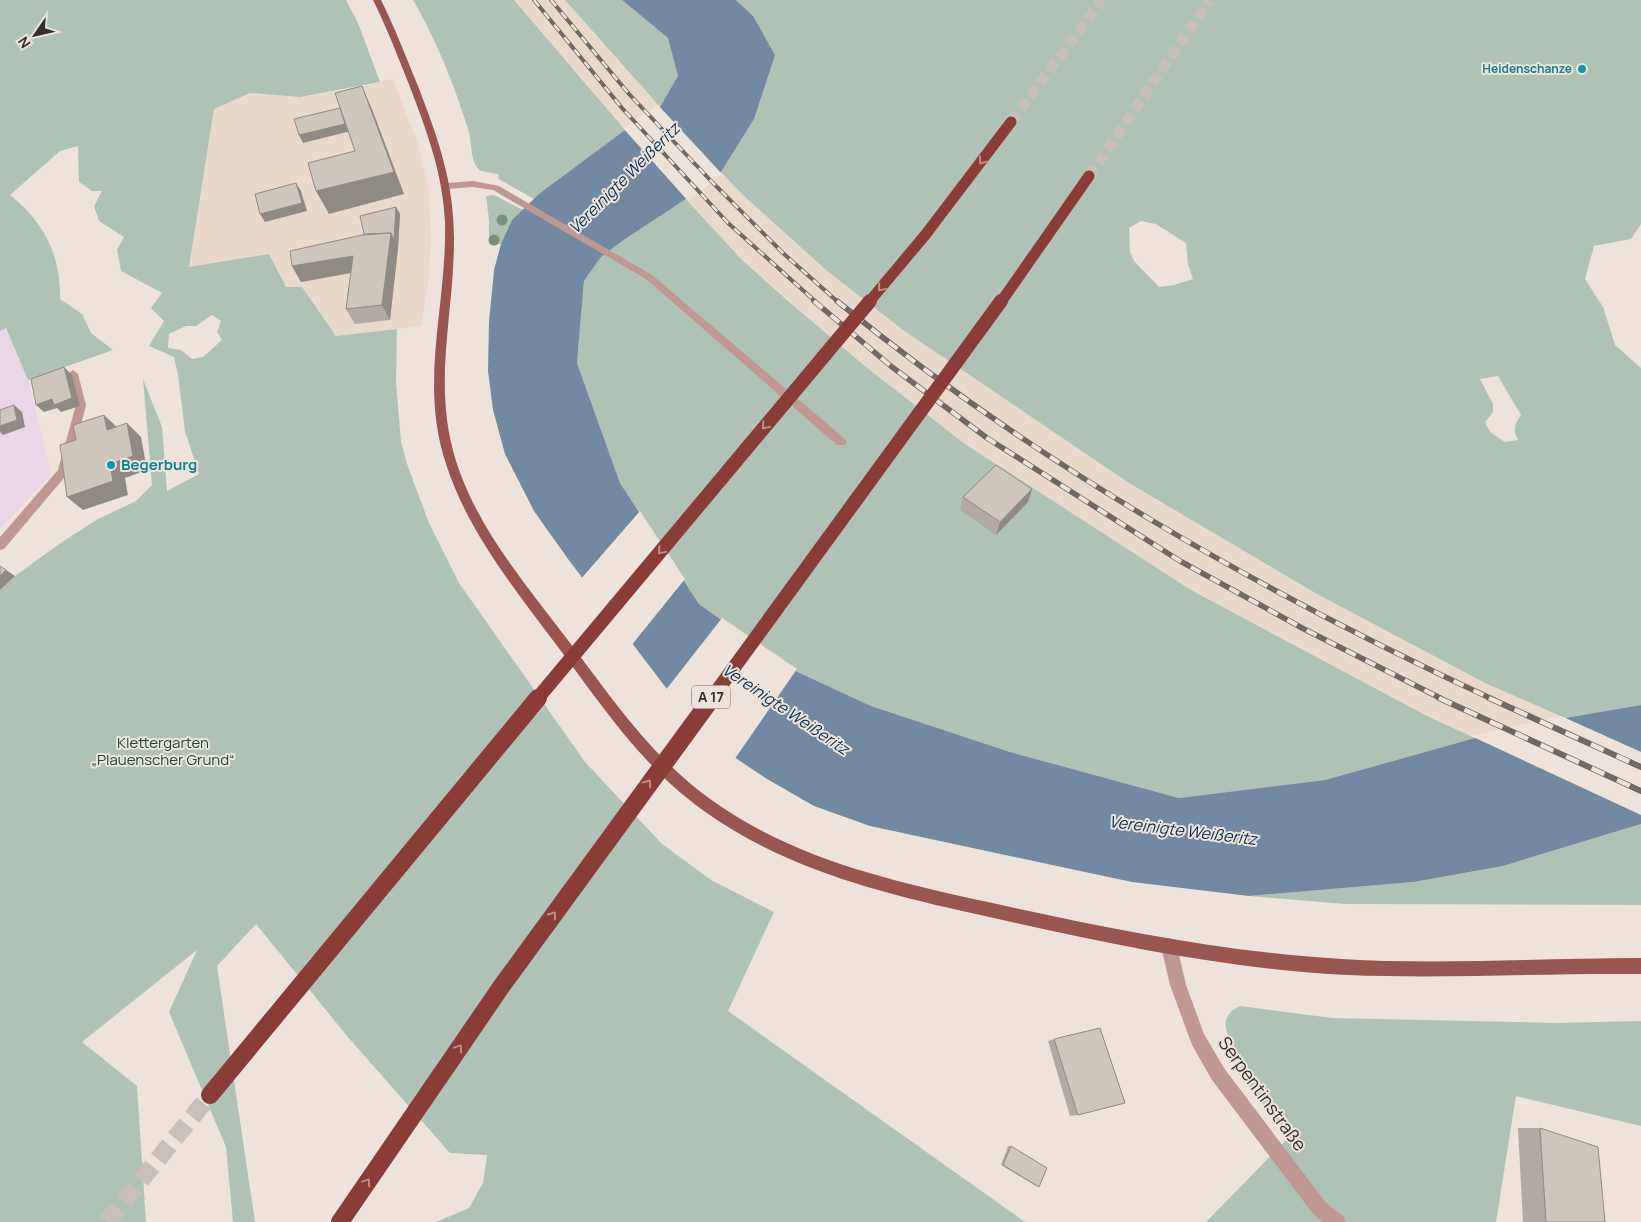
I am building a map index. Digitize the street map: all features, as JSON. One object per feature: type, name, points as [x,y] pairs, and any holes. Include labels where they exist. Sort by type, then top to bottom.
[{"type":"highway","points":[[210,1095],[546,688],[926,234],[1011,122]]},
{"type":"highway","name":"A 17","points":[[340,1222],[501,987],[1015,282],[1089,176]]},
{"type":"main road","points":[[377,0],[392,30],[435,142],[442,161],[447,186],[450,261],[438,381],[440,415],[445,442],[453,466],[478,523],[516,581],[634,739],[678,782],[729,820],[796,857],[857,878],[1074,929],[1169,946],[1308,964],[1414,969],[1641,966]]},
{"type":"street","points":[[447,186],[482,184],[496,188],[649,277],[841,442]]},
{"type":"street","points":[[0,545],[63,472],[81,405],[73,374]]},
{"type":"street","name":"Serpentinstraße","points":[[1169,946],[1178,985],[1198,1039],[1218,1074],[1320,1209],[1337,1222]]},
{"type":"shaded area","points":[[514,0],[565,0],[644,90],[744,196],[826,270],[1129,483],[1317,594],[1485,683],[1641,752],[1641,815],[1429,717],[1191,590],[965,444],[866,367],[740,258],[612,116]]},
{"type":"shaded area","points":[[393,79],[417,141],[429,191],[431,243],[428,283],[421,326],[336,336],[302,288],[286,287],[189,267],[214,109],[250,93],[300,97],[360,87]]},
{"type":"shaded area","points":[[5,328],[28,380],[51,474],[0,529],[0,331]]},
{"type":"green space","name":"Klettergarten „Plauenscher Grund“","points":[[0,0],[346,0],[358,23],[380,82],[300,97],[250,93],[214,109],[189,267],[269,254],[286,287],[302,287],[336,336],[397,329],[396,382],[401,442],[408,467],[429,523],[459,583],[585,762],[662,844],[711,880],[774,912],[728,1011],[1025,1222],[436,1222],[469,1208],[483,1183],[487,1155],[450,1153],[347,1036],[256,924],[217,966],[255,1222],[233,1222],[226,1147],[169,1012],[197,950],[82,1042],[137,1086],[146,1222],[0,1222],[0,590],[15,576],[62,542],[98,519],[136,501],[152,485],[143,379],[162,427],[167,491],[199,474],[185,431],[174,357],[149,346],[164,321],[151,308],[162,293],[121,271],[117,250],[124,237],[99,221],[94,206],[102,191],[92,191],[79,182],[78,146],[60,151],[10,195],[32,216],[48,241],[54,254],[57,268],[60,283],[60,299],[82,314],[91,333],[113,350],[28,380],[6,328],[0,331]],"holes":[[[212,315],[221,321],[217,332],[222,340],[203,357],[192,359],[181,350],[168,348],[169,334],[186,326],[196,326]]]},
{"type":"green space","points":[[413,0],[514,0],[625,130],[534,199],[499,179],[498,174],[481,171],[477,168],[473,159],[469,132],[458,98],[438,48]]},
{"type":"green space","points":[[565,0],[622,0],[668,38],[679,76],[660,107]]},
{"type":"green space","points":[[736,0],[1641,0],[1641,224],[1631,239],[1594,246],[1585,279],[1603,307],[1615,345],[1641,368],[1641,705],[1565,718],[1485,683],[1317,594],[1129,483],[903,330],[826,270],[744,196],[721,172],[754,119],[753,16]],"holes":[[[1141,221],[1156,224],[1186,243],[1188,264],[1193,279],[1159,287],[1134,261],[1130,252],[1129,228]],[[1498,376],[1521,415],[1515,427],[1518,440],[1505,442],[1490,432],[1485,422],[1493,412],[1493,404],[1480,379]]]},
{"type":"green space","points":[[494,195],[523,210],[512,220],[501,244],[489,244],[486,196]]},
{"type":"green space","points":[[686,199],[740,258],[787,300],[866,367],[965,444],[1191,590],[1429,717],[1475,738],[1325,780],[1179,798],[1010,752],[871,706],[789,668],[699,604],[620,483],[577,363],[584,281],[601,257]]},
{"type":"green space","points":[[1641,824],[1641,905],[1345,904],[1249,896],[1414,882],[1503,866]]},
{"type":"green space","points":[[1240,1006],[1332,1018],[1557,1023],[1641,1021],[1641,1126],[1516,1096],[1496,1222],[1206,1222],[1289,1137],[1237,1071],[1244,1063],[1233,1046],[1226,1025],[1230,1013]]},
{"type":"water","name":"Vereinigte Weißeritz","points":[[622,0],[736,0],[753,16],[775,55],[754,119],[721,172],[686,199],[601,257],[584,281],[577,363],[620,483],[699,604],[789,668],[871,706],[1010,752],[1179,798],[1325,780],[1475,738],[1565,718],[1641,705],[1641,824],[1503,866],[1414,882],[1249,896],[1132,882],[870,826],[814,806],[767,779],[725,751],[673,697],[534,511],[505,454],[493,410],[488,371],[489,322],[494,270],[501,244],[512,220],[539,194],[625,130],[660,107],[678,76],[668,38]]},
{"type":"pier","points":[[658,105],[722,174],[688,201],[623,128]]},
{"type":"pier","points":[[640,511],[685,579],[630,647],[580,580]]},
{"type":"pier","points":[[722,618],[797,669],[734,760],[723,753],[665,691]]},
{"type":"pier","points":[[1561,716],[1641,752],[1641,815],[1471,736]]},
{"type":"building","points":[[362,86],[394,172],[316,191],[308,163],[355,151],[335,93]]},
{"type":"building","points":[[340,108],[345,124],[299,135],[294,119]]},
{"type":"building","points":[[296,183],[302,203],[260,214],[255,194]]},
{"type":"building","points":[[396,207],[394,240],[391,233],[364,234],[360,216]]},
{"type":"building","points":[[391,233],[382,305],[346,309],[353,256],[292,266],[290,251],[362,235]]},
{"type":"building","points":[[64,367],[72,398],[54,405],[52,399],[36,405],[31,379]]},
{"type":"building","points":[[14,405],[17,420],[0,426],[0,410]]},
{"type":"building","points":[[104,415],[107,430],[127,423],[133,456],[110,464],[113,481],[67,497],[60,445],[76,440],[73,425]]},
{"type":"building","points":[[996,465],[1032,489],[1000,522],[963,497]]},
{"type":"building","points":[[0,566],[6,570],[0,576]]},
{"type":"building","points":[[1100,1028],[1125,1103],[1078,1115],[1054,1039]]},
{"type":"building","points":[[1540,1128],[1598,1147],[1605,1222],[1546,1222]]},
{"type":"building","points":[[1011,1146],[1047,1168],[1039,1187],[1003,1165]]},
{"type":"tunnel","points":[[1011,122],[1102,0]]},
{"type":"tunnel","points":[[1089,176],[1210,0]]},
{"type":"tunnel","points":[[107,1222],[210,1095]]},
{"type":"railway","points":[[534,0],[622,108],[728,223],[816,302]]},
{"type":"railway","points":[[551,0],[629,94],[713,183],[784,254],[838,302]]},
{"type":"railway","points":[[814,301],[892,367],[987,438],[1180,561],[1304,629],[1442,699]]},
{"type":"railway","points":[[837,301],[912,360],[990,416],[1070,470],[1152,520],[1320,614],[1405,658],[1492,699]]},
{"type":"railway","points":[[1439,698],[1641,791]]},
{"type":"railway","points":[[1489,698],[1641,767]]},
{"type":"place","name":"Heidenschanze","points":[[1582,69]]},
{"type":"place","name":"Begerburg","points":[[111,465]]}]
